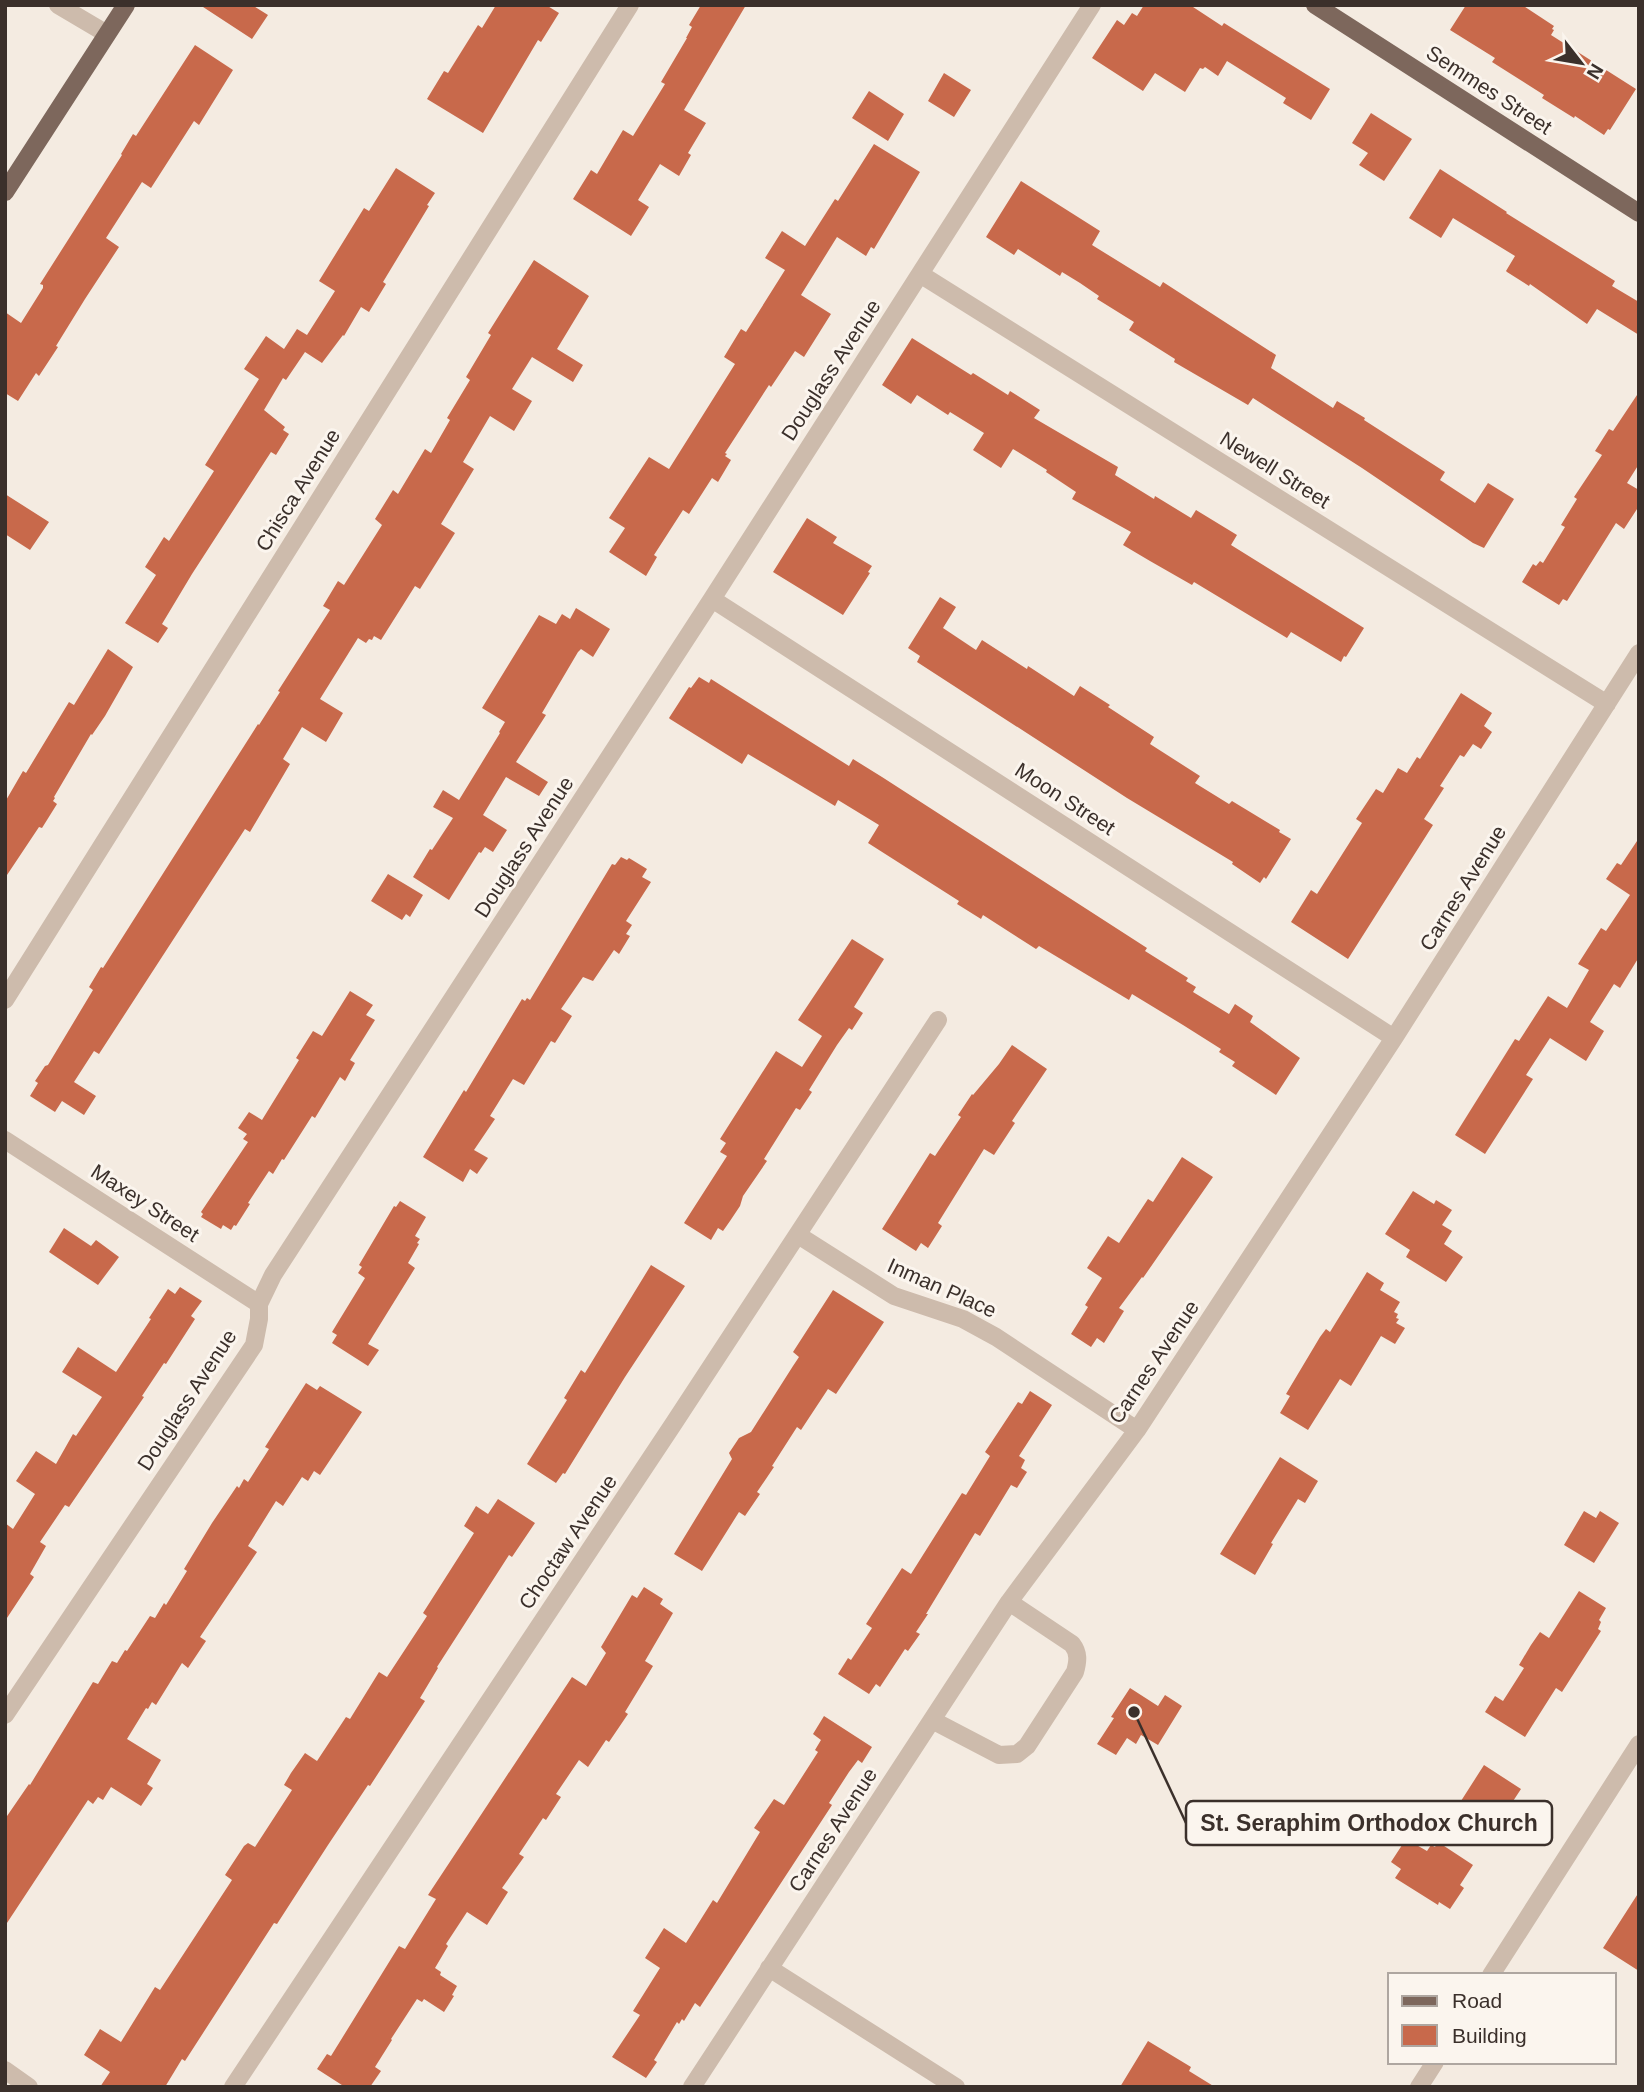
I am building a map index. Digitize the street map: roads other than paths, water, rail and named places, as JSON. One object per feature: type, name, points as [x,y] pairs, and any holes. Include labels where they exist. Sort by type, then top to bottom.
[{"type":"main road","name":"Semmes Street","points":[[1315,5],[1639,213]]},
{"type":"main road","points":[[5,192],[125,6]]},
{"type":"street","points":[[58,5],[107,34]]},
{"type":"street","name":"Chisca Avenue","points":[[5,1000],[630,5]]},
{"type":"street","name":"Douglass Avenue","points":[[5,1715],[254,1345],[259,1304],[273,1275],[712,599],[1092,5]]},
{"type":"street","name":"Newell Street","points":[[920,274],[1606,704]]},
{"type":"street","name":"Moon Street","points":[[712,599],[1394,1038]]},
{"type":"street","name":"Carnes Avenue","points":[[692,2087],[1009,1602],[1137,1430],[1394,1038],[1639,653]]},
{"type":"street","name":"Choctaw Avenue","points":[[233,2087],[938,1020]]},
{"type":"street","name":"Maxey Street","points":[[5,1140],[259,1304]]},
{"type":"street","name":"Inman Place","points":[[797,1235],[894,1296],[963,1319],[996,1337],[1137,1430]]},
{"type":"street","points":[[932,1720],[999,1755],[1017,1754],[1034,1736],[1075,1672],[1077,1650],[1009,1602]]},
{"type":"street","points":[[1492,1973],[1639,1744]]},
{"type":"street","points":[[769,1968],[956,2087]]},
{"type":"street","points":[[1419,2087],[1434,2064]]},
{"type":"street","points":[[5,2070],[29,2087]]},
{"type":"place","name":"St. Seraphim Orthodox Church","points":[[1134,1712]]}]
